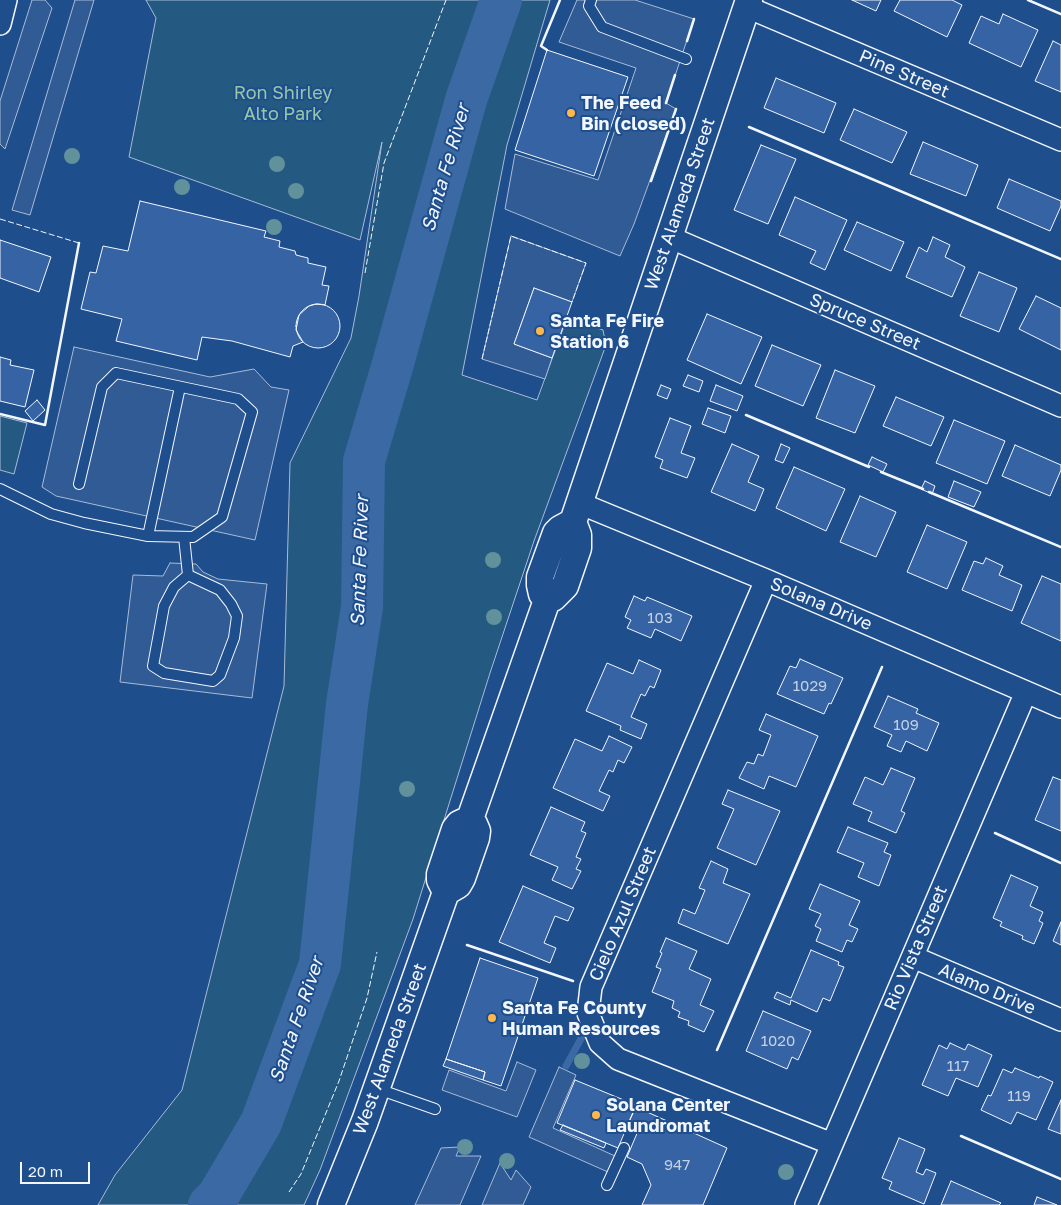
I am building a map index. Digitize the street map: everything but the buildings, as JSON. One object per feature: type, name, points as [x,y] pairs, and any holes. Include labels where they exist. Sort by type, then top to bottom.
[{"type":"street","points":[[0,24],[6,0]]},
{"type":"street","name":"Pine Street","points":[[748,3],[1061,140]]},
{"type":"street","name":"West Alameda Street","points":[[331,1205],[377,1088],[446,892],[458,885],[462,878],[477,831],[470,819],[547,600],[553,598],[565,586],[578,548],[576,512],[748,3]]},
{"type":"street","name":"Spruce Street","points":[[669,238],[1061,406]]},
{"type":"street","name":"Solana Drive","points":[[576,512],[766,580],[1061,707]]},
{"type":"street","name":"Cielo Azul Street","points":[[766,580],[591,988],[588,1013],[600,1043],[618,1059],[832,1144]]},
{"type":"street","name":"Rio Vista Street","points":[[806,1205],[1026,692]]},
{"type":"street","name":"Alamo Drive","points":[[913,957],[1061,1020]]},
{"type":"lane","points":[[591,0],[589,6],[602,27],[686,59]]},
{"type":"lane","points":[[0,489],[50,514],[84,524],[148,536],[193,537],[222,517],[252,412],[238,399],[116,373],[102,387],[79,484]]},
{"type":"lane","points":[[148,536],[180,387]]},
{"type":"lane","points":[[184,537],[188,575]]},
{"type":"lane","points":[[188,575],[220,590],[232,604],[237,616],[234,638],[220,675],[213,681],[164,673],[153,666],[164,606],[174,587],[188,575]]},
{"type":"lane","points":[[377,1088],[434,1109]]},
{"type":"lane","points":[[606,1185],[624,1148]]},
{"type":"green space","name":"Ron Shirley Alto Park","points":[[146,0],[550,0],[507,145],[462,375],[537,400],[567,318],[603,330],[606,345],[534,541],[490,673],[413,919],[320,1170],[304,1205],[98,1205],[115,1175],[182,1090],[284,686],[290,463],[351,338],[382,142],[360,240],[129,157],[156,18]]},
{"type":"green space","points":[[0,416],[27,423],[14,474],[0,470]]},
{"type":"shaded area","points":[[32,0],[45,0],[52,8],[5,149],[0,144],[0,101]]},
{"type":"shaded area","points":[[75,0],[94,0],[30,215],[12,210]]},
{"type":"shaded area","points":[[577,0],[635,0],[694,19],[666,103],[676,109],[634,224],[620,256],[505,209],[515,154],[598,180],[636,68],[559,42]]},
{"type":"shaded area","points":[[511,236],[586,263],[572,302],[534,288],[514,344],[552,358],[545,379],[482,359]]},
{"type":"shaded area","points":[[74,347],[210,377],[254,369],[271,387],[289,390],[255,540],[56,496],[42,487]]},
{"type":"shaded area","points":[[170,563],[196,564],[203,572],[218,579],[267,584],[252,698],[120,682],[133,575],[163,576]]},
{"type":"shaded area","points":[[517,1062],[536,1070],[517,1117],[442,1090],[449,1070],[506,1091]]},
{"type":"shaded area","points":[[559,1067],[576,1075],[553,1128],[615,1156],[608,1172],[529,1137]]},
{"type":"shaded area","points":[[460,1147],[456,1156],[481,1156],[460,1205],[415,1205],[441,1148]]},
{"type":"shaded area","points":[[500,1163],[511,1180],[516,1170],[531,1187],[523,1205],[482,1205]]},
{"type":"waterway","name":"Santa Fe River","points":[[209,1205],[218,1196],[261,1123],[320,964],[347,704],[362,607],[364,461],[466,100],[501,0]]},
{"type":"waterway","points":[[566,1066],[583,1035]]},
{"type":"fence","points":[[365,273],[384,163],[446,0]]},
{"type":"fence","points":[[0,219],[79,243]]},
{"type":"fence","points":[[482,359],[511,236],[586,263],[572,302]]},
{"type":"fence","points":[[289,1192],[301,1174],[339,1081],[367,998],[377,952]]},
{"type":"wall","points":[[547,50],[541,46],[560,0]]},
{"type":"wall","points":[[1028,0],[1061,14]]},
{"type":"wall","points":[[687,41],[694,19]]},
{"type":"wall","points":[[666,103],[675,75]]},
{"type":"wall","points":[[651,181],[676,109]]},
{"type":"wall","points":[[749,127],[1061,259]]},
{"type":"wall","points":[[0,414],[45,425],[79,243]]},
{"type":"wall","points":[[746,415],[869,467]]},
{"type":"wall","points":[[881,472],[923,489]]},
{"type":"wall","points":[[929,492],[1061,547]]},
{"type":"wall","points":[[717,1050],[882,667]]},
{"type":"wall","points":[[995,833],[1061,863]]},
{"type":"wall","points":[[467,945],[573,981]]},
{"type":"wall","points":[[961,1136],[1061,1179]]},
{"type":"place","name":"The Feed Bin (closed)","points":[[571,113]]},
{"type":"place","name":"Santa Fe Fire Station 6","points":[[540,331]]},
{"type":"place","name":"Santa Fe County Human Resources","points":[[492,1018]]},
{"type":"place","name":"Solana Center Laundromat","points":[[596,1115]]}]
